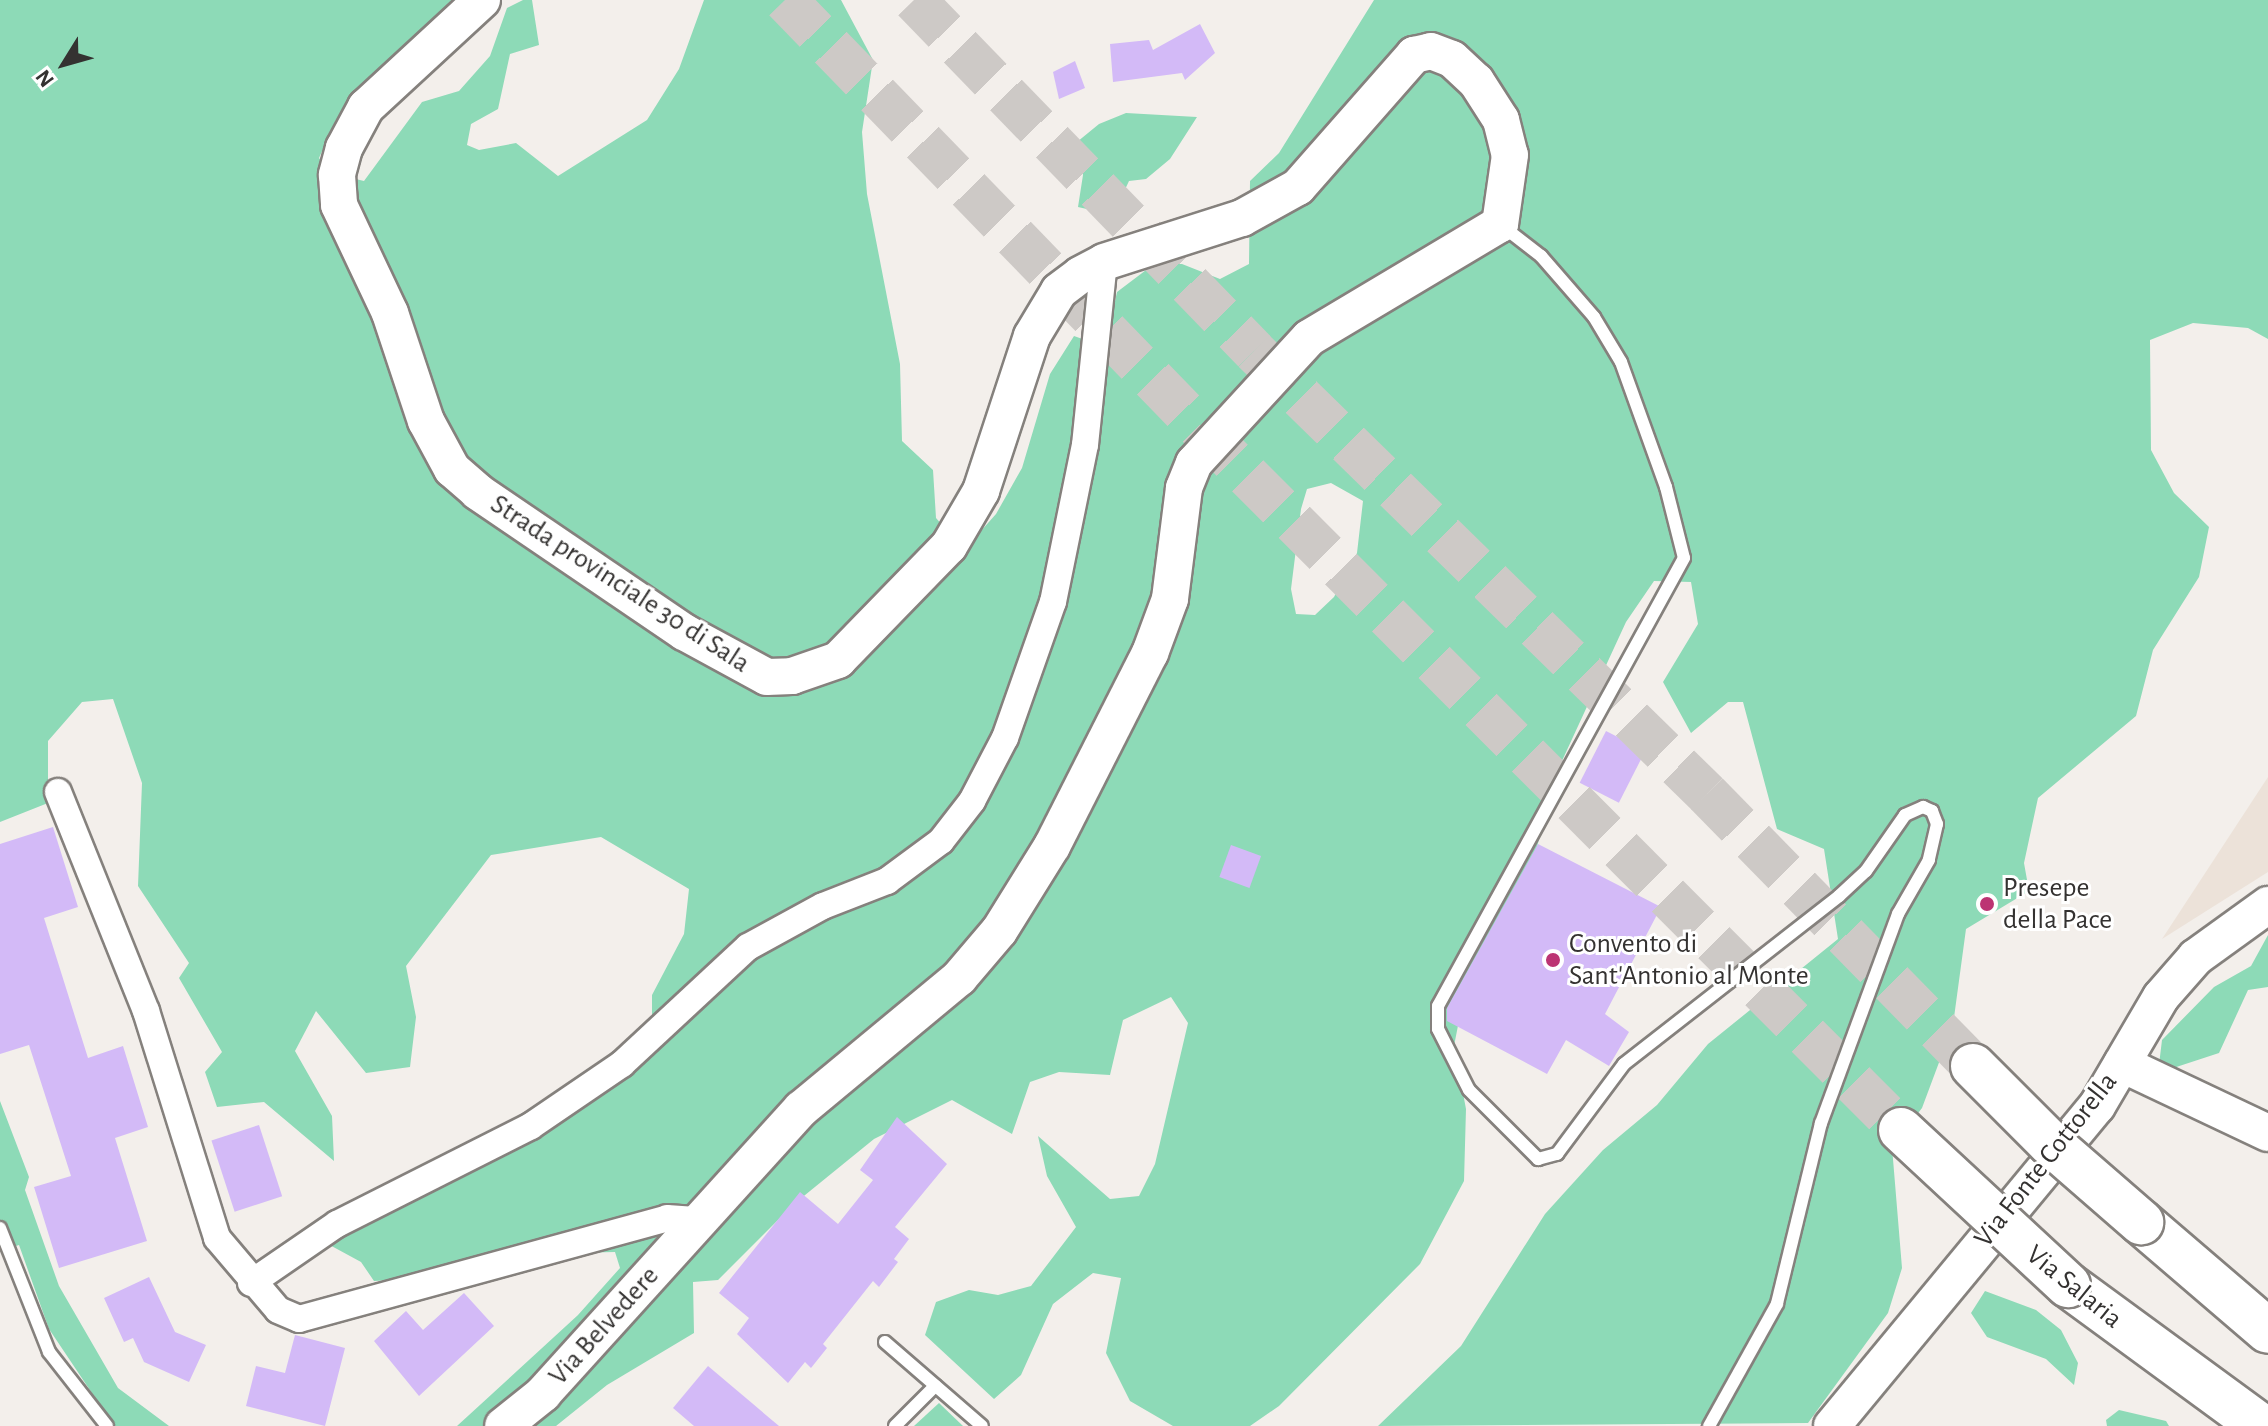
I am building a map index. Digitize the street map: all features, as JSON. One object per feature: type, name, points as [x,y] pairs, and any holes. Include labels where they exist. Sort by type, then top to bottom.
[{"type":"highway","points":[[1973,1066],[2050,1143],[2268,1331]]},
{"type":"highway","name":"Via Salaria","points":[[1901,1130],[2068,1285],[2261,1426]]},
{"type":"street","name":"Strada provinciale 30 di Sala","points":[[482,0],[366,107],[344,148],[337,175],[339,205],[390,313],[426,421],[452,469],[478,492],[748,671],[767,677],[792,676],[838,660],[949,546],[981,491],[1045,310],[1059,291],[1104,262],[1242,218],[1288,194],[1322,162],[1397,68],[1414,55],[1431,51],[1452,59],[1476,81],[1501,120],[1510,155],[1500,224]]},
{"type":"street","points":[[58,792],[146,1011],[217,1238],[251,1283],[278,1310],[299,1319],[667,1218],[699,1220],[801,1109],[959,978],[999,931],[1052,846],[1150,653],[1170,599],[1184,488],[1194,463],[1309,338],[1500,224]]},
{"type":"street","points":[[251,1283],[337,1224],[531,1126],[622,1064],[748,947],[823,906],[887,881],[941,841],[972,801],[1005,738],[1053,602],[1085,445],[1104,262]]},
{"type":"street","name":"Via Fonte Cottorella","points":[[1832,1426],[2097,1106],[2161,997],[2196,957],[2268,905]]},
{"type":"street","points":[[2122,1064],[2268,1133]]},
{"type":"street","name":"Via Belvedere","points":[[503,1426],[543,1394],[699,1220]]},
{"type":"lane","points":[[1500,224],[1541,256],[1594,317],[1621,362],[1666,487],[1684,558],[1438,1006],[1438,1029],[1469,1090],[1538,1159],[1557,1154],[1624,1064],[1839,896],[1866,871],[1905,815],[1923,807],[1932,811],[1937,824],[1929,860],[1898,914],[1821,1123],[1777,1304],[1709,1426]]},
{"type":"lane","points":[[0,1228],[49,1352],[107,1426]]},
{"type":"lane","points":[[885,1342],[982,1426]]},
{"type":"lane","points":[[895,1426],[935,1386]]},
{"type":"shaded area","points":[[2268,777],[2268,872],[2162,939]]},
{"type":"green space","points":[[0,0],[456,0],[372,75],[336,120],[319,158],[330,173],[364,181],[422,102],[459,91],[490,56],[507,8],[523,0],[532,0],[539,45],[510,54],[498,109],[471,124],[467,145],[479,150],[516,143],[558,176],[647,120],[679,69],[704,0],[841,0],[873,60],[862,132],[867,194],[900,364],[902,441],[933,470],[936,518],[964,550],[996,514],[1022,468],[1050,374],[1074,336],[1105,347],[1117,292],[1154,264],[1182,264],[1220,279],[1249,264],[1250,181],[1279,153],[1374,0],[2268,0],[2268,339],[2248,328],[2193,323],[2150,340],[2151,450],[2174,493],[2209,527],[2199,577],[2153,650],[2136,716],[2038,798],[2024,863],[2029,891],[1966,929],[1953,1025],[1922,1108],[1892,1147],[1902,1268],[1888,1313],[1808,1423],[1378,1426],[1461,1346],[1545,1214],[1603,1150],[1657,1105],[1708,1044],[1838,939],[1824,849],[1777,829],[1743,702],[1728,702],[1691,733],[1663,682],[1698,624],[1691,582],[1654,581],[1626,622],[1555,776],[1536,851],[1465,990],[1454,1046],[1466,1109],[1464,1181],[1420,1264],[1279,1406],[1250,1426],[1173,1426],[1130,1401],[1106,1353],[1121,1278],[1093,1273],[1053,1304],[1021,1375],[994,1399],[925,1335],[936,1302],[969,1290],[998,1295],[1031,1286],[1076,1227],[1047,1176],[1038,1136],[1110,1199],[1139,1196],[1155,1164],[1188,1023],[1171,997],[1123,1020],[1110,1075],[1059,1072],[1030,1082],[1012,1134],[952,1100],[874,1139],[794,1204],[718,1280],[693,1282],[694,1333],[607,1385],[556,1426],[457,1426],[578,1315],[620,1268],[615,1252],[480,1255],[411,1279],[374,1281],[361,1262],[326,1243],[347,1202],[433,1173],[575,1109],[626,1079],[652,1051],[652,995],[684,934],[689,889],[601,837],[491,855],[406,966],[416,1017],[410,1067],[366,1073],[316,1011],[295,1051],[332,1116],[334,1161],[264,1102],[217,1107],[205,1072],[222,1052],[179,978],[189,963],[138,886],[142,783],[113,699],[82,702],[48,741],[48,803],[0,822]],"holes":[[[1331,483],[1363,501],[1357,553],[1334,597],[1315,615],[1296,614],[1291,589],[1301,509],[1307,489]]]},
{"type":"green space","points":[[1126,113],[1197,117],[1170,159],[1146,179],[1129,181],[1113,215],[1078,207],[1083,175],[1077,142],[1099,124]]},
{"type":"green space","points":[[2268,935],[2268,987],[2248,990],[2219,1053],[2158,1073],[2162,1040],[2214,987],[2251,966]]},
{"type":"green space","points":[[0,1101],[29,1177],[25,1190],[59,1286],[118,1388],[169,1426],[114,1426],[49,1329],[19,1245],[0,1251]]},
{"type":"green space","points":[[1985,1291],[2036,1310],[2061,1330],[2078,1363],[2074,1385],[2046,1359],[1987,1337],[1971,1313]]},
{"type":"green space","points":[[939,1403],[963,1426],[914,1426]]},
{"type":"green space","points":[[2119,1410],[2166,1421],[2169,1426],[2107,1426],[2106,1420]]},
{"type":"building","points":[[1200,24],[1215,53],[1185,80],[1182,73],[1113,82],[1110,44],[1149,40],[1153,50]]},
{"type":"building","points":[[1075,61],[1085,88],[1059,99],[1053,72]]},
{"type":"building","points":[[1606,731],[1645,751],[1619,803],[1580,783]]},
{"type":"building","points":[[53,827],[78,907],[44,918],[88,1058],[123,1046],[148,1127],[115,1138],[147,1241],[59,1268],[34,1187],[71,1176],[29,1045],[0,1054],[0,844]]},
{"type":"building","name":"Convento di Sant'Antonio al Monte","points":[[1538,844],[1661,907],[1605,1014],[1629,1032],[1609,1066],[1566,1040],[1547,1074],[1447,1021],[1447,1008]]},
{"type":"building","points":[[1231,845],[1261,856],[1249,888],[1219,877]]},
{"type":"building","points":[[897,1117],[947,1164],[895,1227],[909,1239],[894,1259],[898,1262],[879,1287],[873,1281],[823,1344],[827,1348],[811,1368],[805,1362],[788,1383],[737,1334],[749,1318],[719,1293],[800,1192],[838,1224],[873,1180],[860,1170]]},
{"type":"building","points":[[259,1125],[282,1196],[235,1212],[211,1140]]},
{"type":"building","points":[[149,1277],[175,1332],[206,1345],[189,1382],[144,1362],[133,1338],[124,1342],[104,1298]]},
{"type":"building","points":[[464,1293],[494,1326],[419,1396],[374,1341],[406,1311],[423,1330]]},
{"type":"building","points":[[295,1335],[345,1348],[325,1426],[246,1406],[256,1366],[285,1373]]},
{"type":"building","points":[[708,1366],[779,1426],[694,1426],[673,1408]]},
{"type":"tunnel","points":[[785,0],[1201,429],[1901,1130]]},
{"type":"tunnel","points":[[914,0],[1254,351],[1707,794],[1973,1066]]},
{"type":"place","name":"Presepe della Pace","points":[[1987,904]]},
{"type":"place","name":"Convento di Sant'Antonio al Monte","points":[[1553,960]]}]
